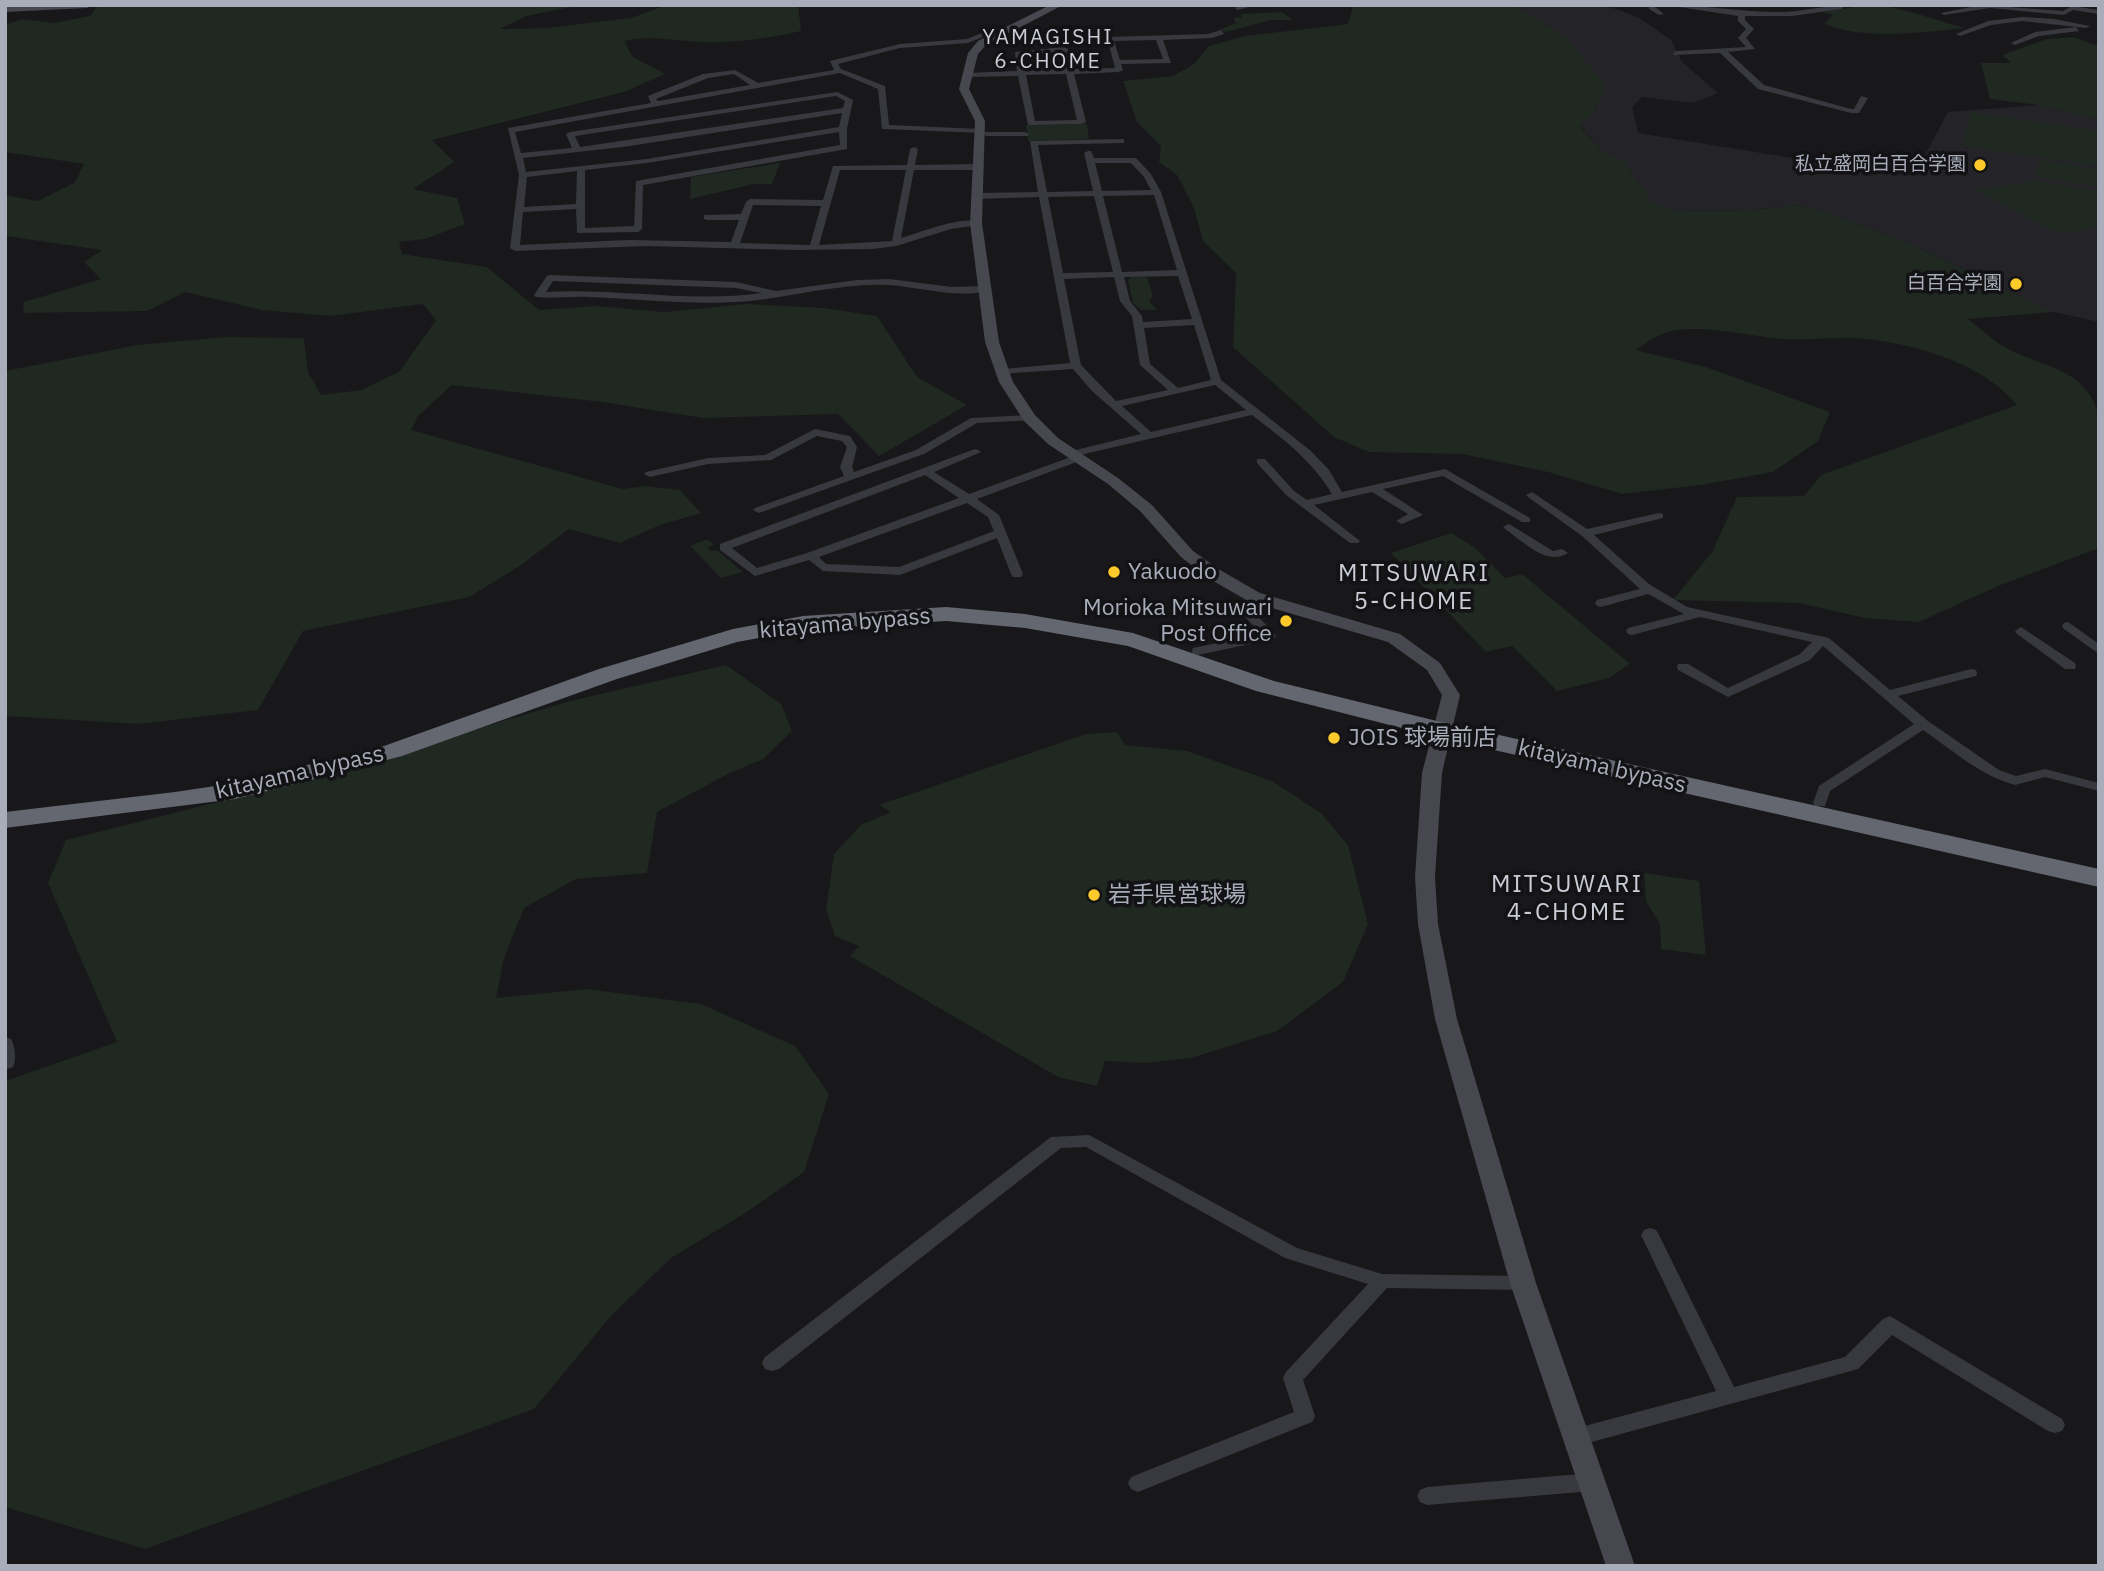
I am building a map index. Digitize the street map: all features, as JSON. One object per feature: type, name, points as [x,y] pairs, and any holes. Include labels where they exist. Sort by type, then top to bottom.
[{"type":"highway","name":"kitayama bypass","points":[[5,808],[219,783],[273,774],[398,741],[646,650],[697,635],[787,617],[908,606],[1032,613],[1116,627],[1443,724],[2099,878]]},
{"type":"highway","name":"kitayama bypass","points":[[5,820],[235,791],[393,751],[694,646],[803,623],[946,614],[1076,628],[1165,650],[1265,686],[1820,803],[2099,866]]},
{"type":"street","points":[[5,9],[88,5]]},
{"type":"street","points":[[1058,5],[982,43],[973,52],[964,89],[983,133],[975,196],[976,223],[992,342],[1006,382],[1029,418],[1053,441],[1113,481],[1149,511],[1187,554],[1214,574],[1254,597],[1394,638],[1434,667],[1451,695],[1432,773],[1425,877],[1428,924],[1446,1019],[1523,1283],[1620,1566]]},
{"type":"street","points":[[1238,8],[1254,5]]},
{"type":"street","points":[[1653,5],[1651,8],[1661,14]]},
{"type":"street","points":[[1669,5],[1741,14],[1752,8],[1792,5]]},
{"type":"street","points":[[1725,5],[1792,14],[1853,5]]},
{"type":"street","points":[[1821,10],[1841,6]]},
{"type":"street","points":[[1944,13],[1990,6],[2064,13],[2072,8],[2099,13],[2095,22],[2086,26],[2038,34],[2015,43]]},
{"type":"street","points":[[1677,53],[1751,49],[1742,38],[1750,29],[1742,20],[1741,14]]},
{"type":"street","points":[[1960,34],[1980,24],[2013,19],[2042,19],[2086,26]]},
{"type":"street","points":[[1007,30],[994,30],[974,40],[901,46],[833,63],[839,71],[882,88],[879,97],[885,127],[1026,134]]},
{"type":"street","points":[[967,75],[1119,70],[1111,39],[1212,36],[1221,32]]},
{"type":"street","points":[[1117,62],[1168,61],[1159,38]]},
{"type":"street","points":[[1064,49],[1070,72],[1082,122],[1031,123],[1018,54],[1064,49]]},
{"type":"street","points":[[1722,51],[1761,87],[1783,93],[1795,92],[1838,108],[1857,111],[1864,98]]},
{"type":"street","points":[[839,71],[511,130],[523,175],[515,248],[663,243],[814,247],[896,243],[959,223],[976,223]]},
{"type":"street","points":[[713,171],[663,120],[651,98],[706,76],[736,72],[757,86]]},
{"type":"street","points":[[1780,102],[1795,92]]},
{"type":"street","points":[[577,150],[570,134],[837,94],[849,100],[843,130],[844,147],[639,183],[638,229],[580,231],[581,169]]},
{"type":"street","points":[[1819,116],[1838,108]]},
{"type":"street","points":[[521,156],[679,136],[847,110]]},
{"type":"street","points":[[523,175],[697,153],[843,130]]},
{"type":"street","points":[[1121,141],[1033,143],[1076,366],[1148,435]]},
{"type":"street","points":[[1085,142],[1125,301],[1137,316],[1145,365],[1176,391]]},
{"type":"street","points":[[896,243],[914,149]]},
{"type":"street","points":[[1090,161],[1133,160],[1148,176],[1157,192],[1180,273],[1217,382],[1307,453],[1325,472],[1339,496]]},
{"type":"street","points":[[814,247],[836,168],[978,167]]},
{"type":"street","points":[[975,196],[1157,192]]},
{"type":"street","points":[[734,246],[750,202],[826,203]]},
{"type":"street","points":[[519,210],[580,206]]},
{"type":"street","points":[[707,217],[744,217]]},
{"type":"street","points":[[1059,276],[1180,273]]},
{"type":"street","points":[[777,295],[750,286],[550,278],[539,295],[575,293],[717,299],[777,295],[857,282],[889,282],[952,290],[984,289]]},
{"type":"street","points":[[1138,325],[1196,323]]},
{"type":"street","points":[[1003,372],[1076,366]]},
{"type":"street","points":[[1114,405],[1217,382]]},
{"type":"street","points":[[976,452],[724,547],[755,572],[811,556],[1075,456],[1148,435],[1254,411]]},
{"type":"street","points":[[759,510],[920,452],[975,420],[1029,418]]},
{"type":"street","points":[[650,474],[708,461],[767,458],[815,432],[846,438],[852,447],[846,467],[850,476]]},
{"type":"street","points":[[1261,461],[1290,493],[1354,541]]},
{"type":"street","points":[[926,471],[993,515],[1017,574]]},
{"type":"street","points":[[1304,504],[1445,472],[1526,520]]},
{"type":"street","points":[[1373,488],[1417,515],[1402,521]]},
{"type":"street","points":[[1532,495],[1586,534],[1650,590],[1683,610],[1821,640],[1923,723],[1980,764],[2015,781],[2045,773],[2099,787]]},
{"type":"street","points":[[1549,509],[1509,527],[1552,555],[1562,553]]},
{"type":"street","points":[[1586,534],[1659,516]]},
{"type":"street","points":[[811,556],[823,567],[900,571],[1000,533]]},
{"type":"street","points":[[1601,603],[1650,590]]},
{"type":"street","points":[[1198,651],[1270,636],[1240,605],[1254,597]]},
{"type":"street","points":[[1632,631],[1698,614]]},
{"type":"street","points":[[2068,626],[2099,650]]},
{"type":"street","points":[[2021,631],[2070,666]]},
{"type":"street","points":[[1683,667],[1728,693],[1805,657],[1821,640]]},
{"type":"street","points":[[1889,694],[1971,673]]},
{"type":"street","points":[[1820,803],[1824,789],[1923,723]]},
{"type":"street","points":[[5,1043],[7,1063]]},
{"type":"street","points":[[772,1363],[1057,1142],[1089,1141],[1291,1253],[1382,1281],[1523,1283]]},
{"type":"street","points":[[1650,1235],[1729,1397]]},
{"type":"street","points":[[1138,1483],[1305,1416],[1293,1378],[1382,1281]]},
{"type":"street","points":[[1577,1437],[1851,1363],[1890,1324],[2056,1425]]},
{"type":"street","points":[[1427,1496],[1592,1482]]},
{"type":"shaded area","points":[[98,5],[580,5],[527,16],[500,29],[546,28],[631,18],[667,5],[798,5],[801,31],[788,34],[726,42],[653,38],[624,41],[633,57],[665,74],[624,92],[432,140],[454,162],[413,189],[457,198],[465,224],[425,239],[399,242],[402,254],[487,267],[539,310],[595,306],[664,312],[746,304],[824,308],[877,316],[917,377],[967,405],[879,456],[838,414],[703,418],[602,402],[452,385],[418,416],[411,430],[623,489],[645,486],[680,490],[701,513],[660,525],[620,543],[569,529],[521,565],[469,597],[303,631],[258,710],[139,724],[5,716],[5,371],[137,345],[225,337],[304,338],[308,372],[321,395],[361,390],[399,372],[436,320],[423,304],[330,316],[262,310],[185,292],[147,311],[23,313],[24,302],[101,279],[84,262],[102,250],[5,236],[5,195],[38,201],[74,183],[84,164],[5,152],[5,25],[21,19],[55,23],[90,16]]},
{"type":"shaded area","name":"私立盛岡白百合学園","points":[[1514,5],[1594,5],[1617,9],[1641,19],[1671,40],[1682,62],[1718,93],[1693,103],[1642,97],[1632,107],[1638,133],[1848,167],[1925,155],[1948,112],[2038,105],[2099,120],[2099,322],[2054,312],[1900,239],[1799,205],[1751,210],[1673,211],[1653,203],[1625,163],[1599,148],[1580,125],[1595,111],[1604,85],[1566,37]]},
{"type":"shaded area","points":[[1514,5],[1566,37],[1605,85],[1595,111],[1580,126],[1599,148],[1625,163],[1653,203],[1674,211],[1751,210],[1799,205],[1825,212],[1900,239],[2054,312],[1968,319],[2003,346],[2062,371],[2085,388],[2094,401],[2099,418],[2099,548],[1998,586],[1919,622],[1865,618],[1798,603],[1673,600],[1712,552],[1737,497],[1804,496],[1821,475],[2017,405],[1984,377],[1943,356],[1876,340],[1784,339],[1694,329],[1664,333],[1635,350],[1706,367],[1830,412],[1818,441],[1773,472],[1701,485],[1622,494],[1548,472],[1462,454],[1369,452],[1334,437],[1233,347],[1236,273],[1203,241],[1194,208],[1177,175],[1159,162],[1161,146],[1137,122],[1123,81],[1173,76],[1194,64],[1209,46],[1245,36],[1348,24],[1353,6]]},
{"type":"shaded area","points":[[1866,5],[1904,10],[1966,28],[1874,34],[1838,29],[1824,23],[1833,15],[1823,12]]},
{"type":"shaded area","points":[[1282,12],[1293,20],[1271,20],[1226,32],[1219,30],[1236,23],[1233,18],[1242,17],[1241,14]]},
{"type":"shaded area","points":[[2073,37],[2099,46],[2099,120],[2038,105],[1990,99],[1981,63],[2011,63],[2002,55],[2047,39]]},
{"type":"shaded area","points":[[1971,112],[2099,131],[2099,166],[1963,146]]},
{"type":"shaded area","points":[[1087,124],[1089,139],[1028,141],[1026,125]]},
{"type":"shaded area","points":[[2040,160],[2099,169],[2099,187],[2035,176]]},
{"type":"shaded area","points":[[780,163],[772,184],[754,184],[690,199],[691,177]]},
{"type":"shaded area","points":[[2032,181],[2099,191],[2099,227],[2065,233],[2054,231],[1974,190]]},
{"type":"shaded area","points":[[1132,277],[1147,277],[1153,296],[1149,301],[1157,310],[1141,310],[1133,303],[1128,280]]},
{"type":"shaded area","points":[[1451,533],[1474,547],[1505,578],[1522,574],[1630,664],[1609,678],[1557,691],[1512,646],[1486,652],[1391,553]]},
{"type":"shaded area","points":[[707,539],[715,545],[708,547],[710,551],[717,550],[743,572],[721,578],[690,546]]},
{"type":"shaded area","points":[[726,665],[781,704],[792,731],[763,759],[728,774],[657,812],[647,873],[576,879],[524,908],[504,958],[496,998],[587,989],[701,1004],[795,1046],[829,1094],[804,1172],[747,1212],[671,1258],[611,1316],[534,1409],[145,1549],[5,1507],[5,1081],[117,1042],[48,883],[66,840],[317,777],[570,701]]},
{"type":"shaded area","name":"岩手県営球場","points":[[1117,732],[1125,745],[1187,751],[1272,781],[1321,813],[1348,845],[1368,924],[1343,982],[1277,1031],[1191,1058],[1145,1063],[1105,1061],[1097,1086],[1058,1077],[850,956],[859,946],[835,936],[826,909],[834,854],[861,825],[891,812],[879,805],[1086,734]]},
{"type":"shaded area","points":[[1644,873],[1699,881],[1706,955],[1661,949],[1660,924],[1646,901]]},
{"type":"place","name":"私立盛岡白百合学園","points":[[1980,165]]},
{"type":"place","name":"白百合学園","points":[[2016,284]]},
{"type":"place","name":"Yakuodo","points":[[1114,572]]},
{"type":"place","name":"Morioka Mitsuwari Post Office","points":[[1286,621]]},
{"type":"place","name":"JOIS 球場前店","points":[[1334,738]]},
{"type":"place","name":"岩手県営球場","points":[[1094,895]]},
{"type":"district","name":"YAMAGISHI 6-CHOME","points":[[1048,50]]},
{"type":"district","name":"MITSUWARI 5-CHOME","points":[[1414,588]]},
{"type":"district","name":"MITSUWARI 4-CHOME","points":[[1567,899]]}]
